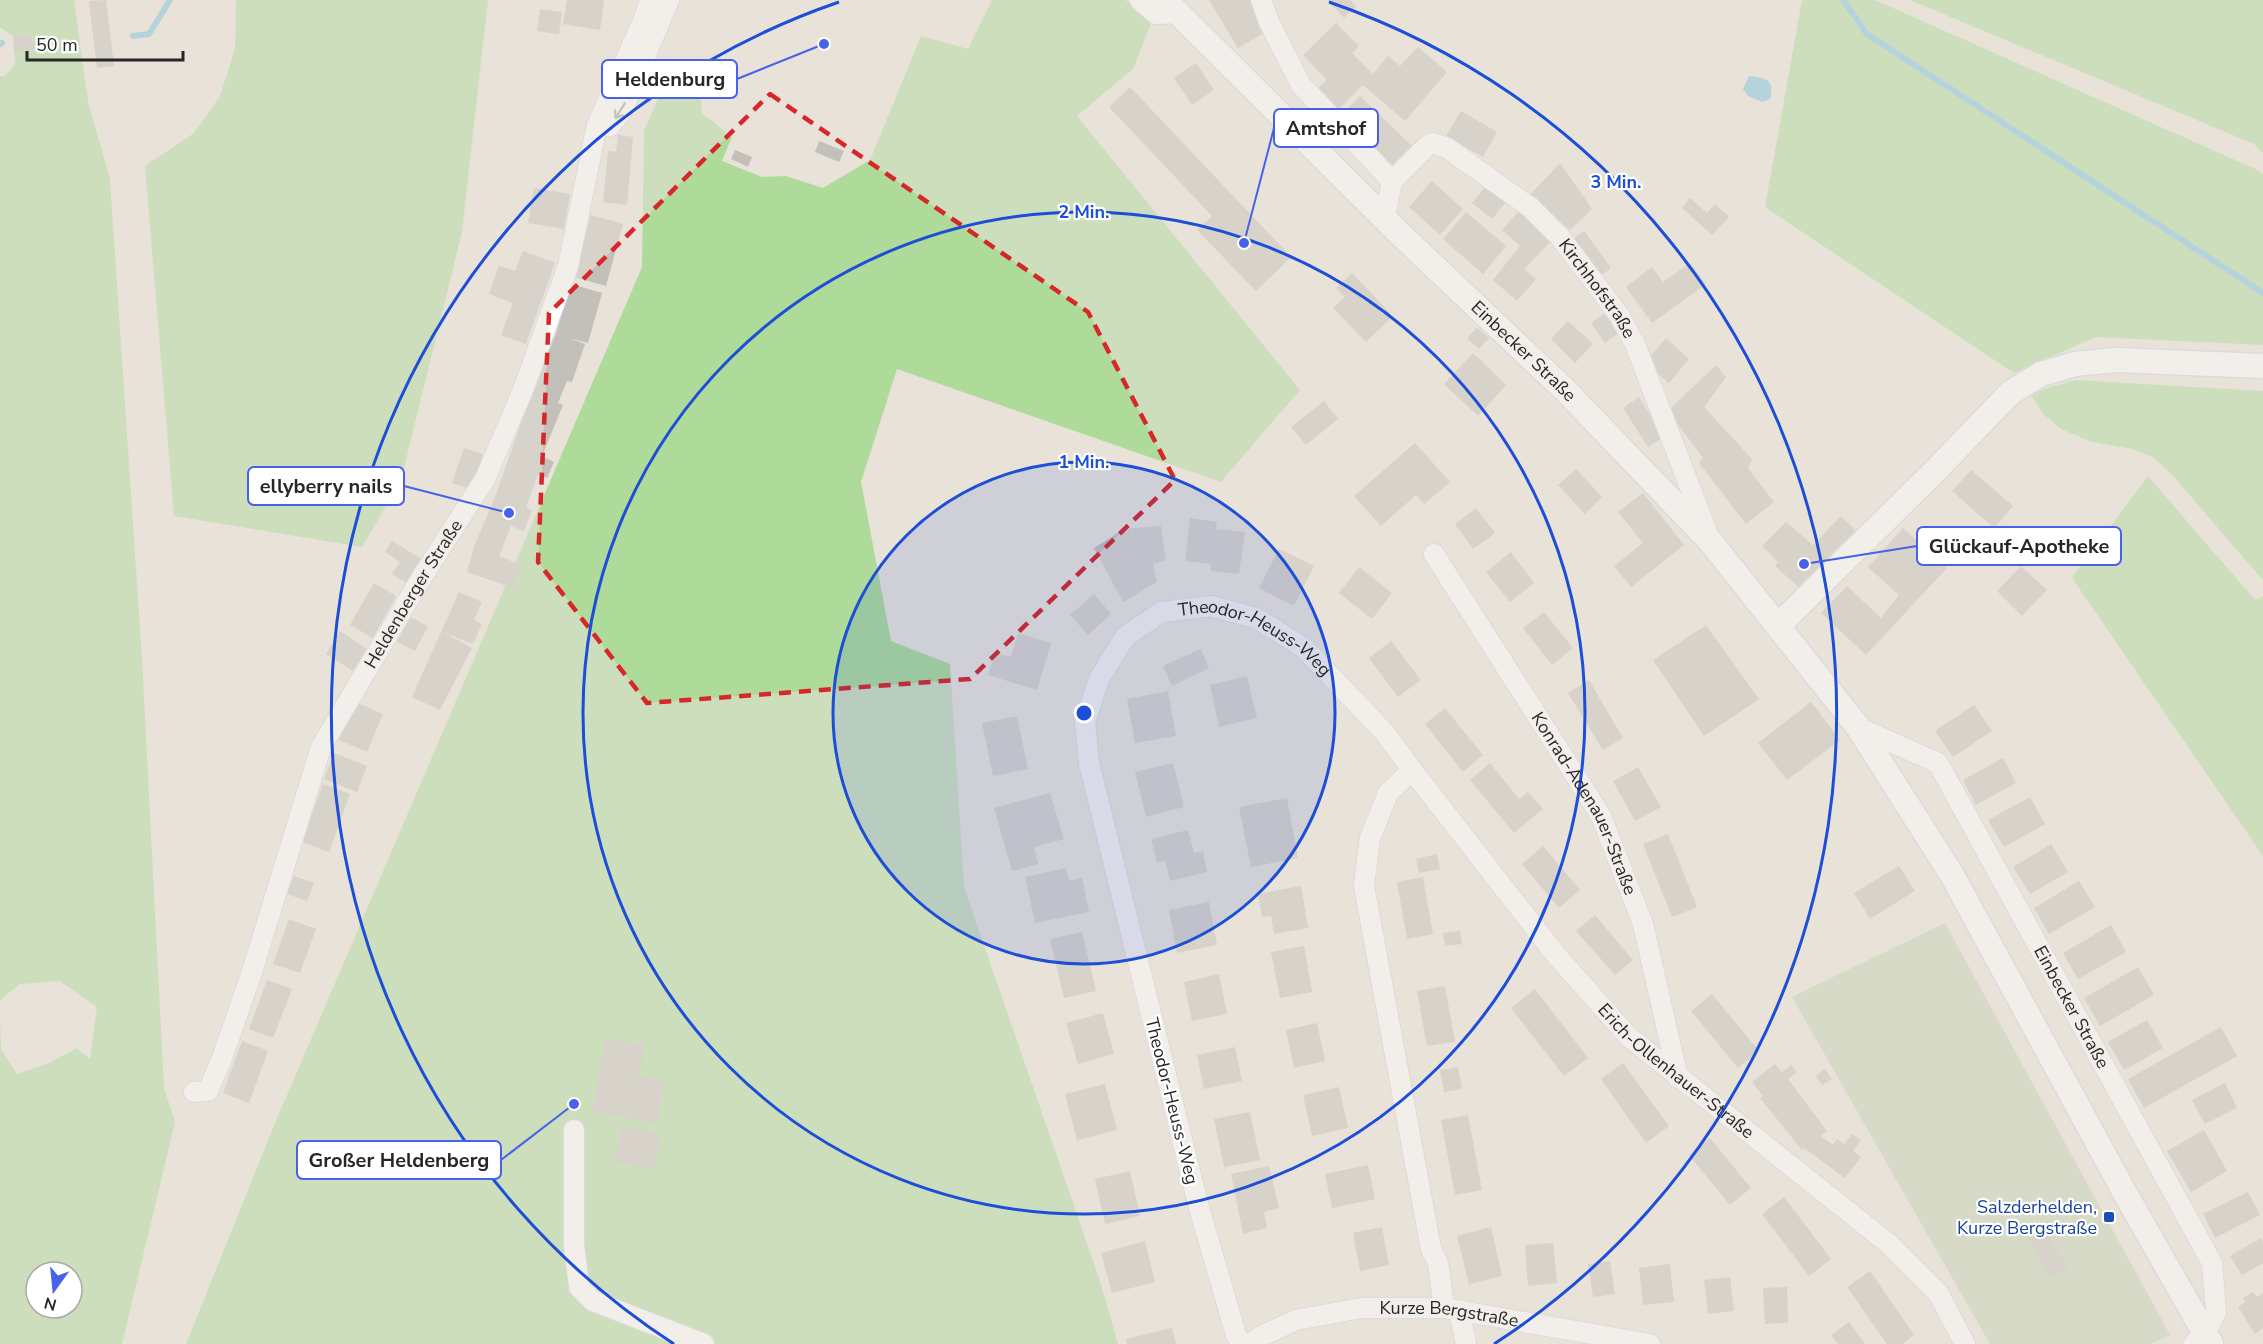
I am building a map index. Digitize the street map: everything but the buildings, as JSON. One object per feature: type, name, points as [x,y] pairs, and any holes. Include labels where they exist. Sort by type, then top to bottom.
[{"type":"street","points":[[650,0],[597,125],[610,126],[622,111],[669,0]]},
{"type":"street","points":[[1140,0],[1156,14],[1172,7]]},
{"type":"street","points":[[1261,0],[1269,22],[1301,85],[1392,181],[1385,217]]},
{"type":"street","name":"Einbecker Straße","points":[[1172,7],[1454,287],[1565,390],[1710,541],[1858,727],[1952,875],[2203,1341]]},
{"type":"street","name":"Heldenberger Straße","points":[[194,1092],[208,1091],[221,1061],[251,975],[321,747],[422,577],[485,479],[523,390],[568,266],[597,125]]},
{"type":"street","name":"Kirchhofstraße","points":[[1392,181],[1428,145],[1447,148],[1530,207],[1558,236],[1619,315],[1635,344],[1710,541]]},
{"type":"street","points":[[1779,626],[2010,393],[2041,374],[2075,364],[2116,360],[2263,366]]},
{"type":"street","name":"Konrad-Adenauer-Straße","points":[[1434,554],[1600,816],[1643,924],[1678,1078]]},
{"type":"street","name":"Theodor-Heuss-Weg","points":[[1242,1344],[1236,1335],[1192,1181],[1089,763],[1085,722],[1099,679],[1125,637],[1161,612],[1211,606],[1256,618],[1304,648],[1385,733],[1412,770]]},
{"type":"street","name":"Einbecker Straße","points":[[1858,727],[1938,763],[2212,1263],[2216,1312],[2203,1341]]},
{"type":"street","points":[[1412,770],[1388,793],[1370,838],[1364,886],[1431,1249],[1438,1263],[1451,1309],[1466,1344]]},
{"type":"street","name":"Erich-Ollenhauer-Straße","points":[[1412,770],[1556,955],[1629,1037],[1889,1244],[1938,1293],[1965,1344]]},
{"type":"street","points":[[574,1130],[574,1245],[579,1287],[593,1301],[704,1344]]},
{"type":"street","name":"Kurze Bergstraße","points":[[1251,1344],[1259,1337],[1296,1320],[1361,1308],[1451,1309],[1650,1344]]},
{"type":"highlighted area","points":[[770,94],[1088,312],[1175,480],[970,679],[647,703],[538,562],[549,313]]},
{"type":"green space","points":[[0,0],[74,0],[88,101],[110,179],[142,658],[164,1088],[175,1122],[122,1344],[0,1344],[0,1017],[1,1049],[17,1074],[49,1063],[77,1048],[90,1059],[97,1007],[60,981],[20,984],[0,1000],[0,76],[5,76],[15,64],[13,36],[0,27]]},
{"type":"green space","points":[[236,0],[488,0],[462,232],[401,480],[362,547],[174,516],[145,166],[194,133],[220,96],[235,49]]},
{"type":"green space","points":[[992,0],[1126,0],[1151,23],[1133,69],[1077,116],[1300,390],[1221,482],[897,369],[861,482],[891,641],[950,664],[964,887],[1100,1281],[1118,1344],[186,1344],[275,1123],[642,267],[644,130],[670,73],[700,88],[702,113],[732,137],[722,161],[762,177],[786,176],[823,188],[870,160],[921,36],[968,49]]},
{"type":"green space","points":[[1802,0],[1875,0],[2260,171],[2263,174],[2263,345],[2096,337],[2014,373],[1765,207]]},
{"type":"green space","points":[[1910,0],[2263,0],[2263,153],[2254,144]]},
{"type":"green space","points":[[2075,380],[2263,391],[2263,580],[2173,476],[2154,458],[2133,449],[2092,442],[2061,429],[2042,413],[2030,393]]},
{"type":"green space","points":[[2148,476],[2255,600],[2263,596],[2263,856],[2072,578]]},
{"type":"green space","points":[[1945,923],[2170,1335],[2150,1344],[1990,1344],[1792,997]]},
{"type":"water","points":[[1749,76],[1768,81],[1771,88],[1770,99],[1762,102],[1748,96],[1743,89]]},
{"type":"waterway","points":[[133,36],[149,34],[170,0]]},
{"type":"waterway","points":[[1843,0],[1867,34],[2263,293]]},
{"type":"place","name":"Heldenburg","points":[[824,44]]},
{"type":"place","name":"Amtshof","points":[[1244,243]]},
{"type":"place","name":"ellyberry nails","points":[[509,513]]},
{"type":"place","name":"Glückauf-Apotheke","points":[[1804,564]]},
{"type":"place","name":"Großer Heldenberg","points":[[574,1104]]},
{"type":"place","name":"Salzderhelden, Kurze Bergstraße","points":[[2109,1217]]}]
